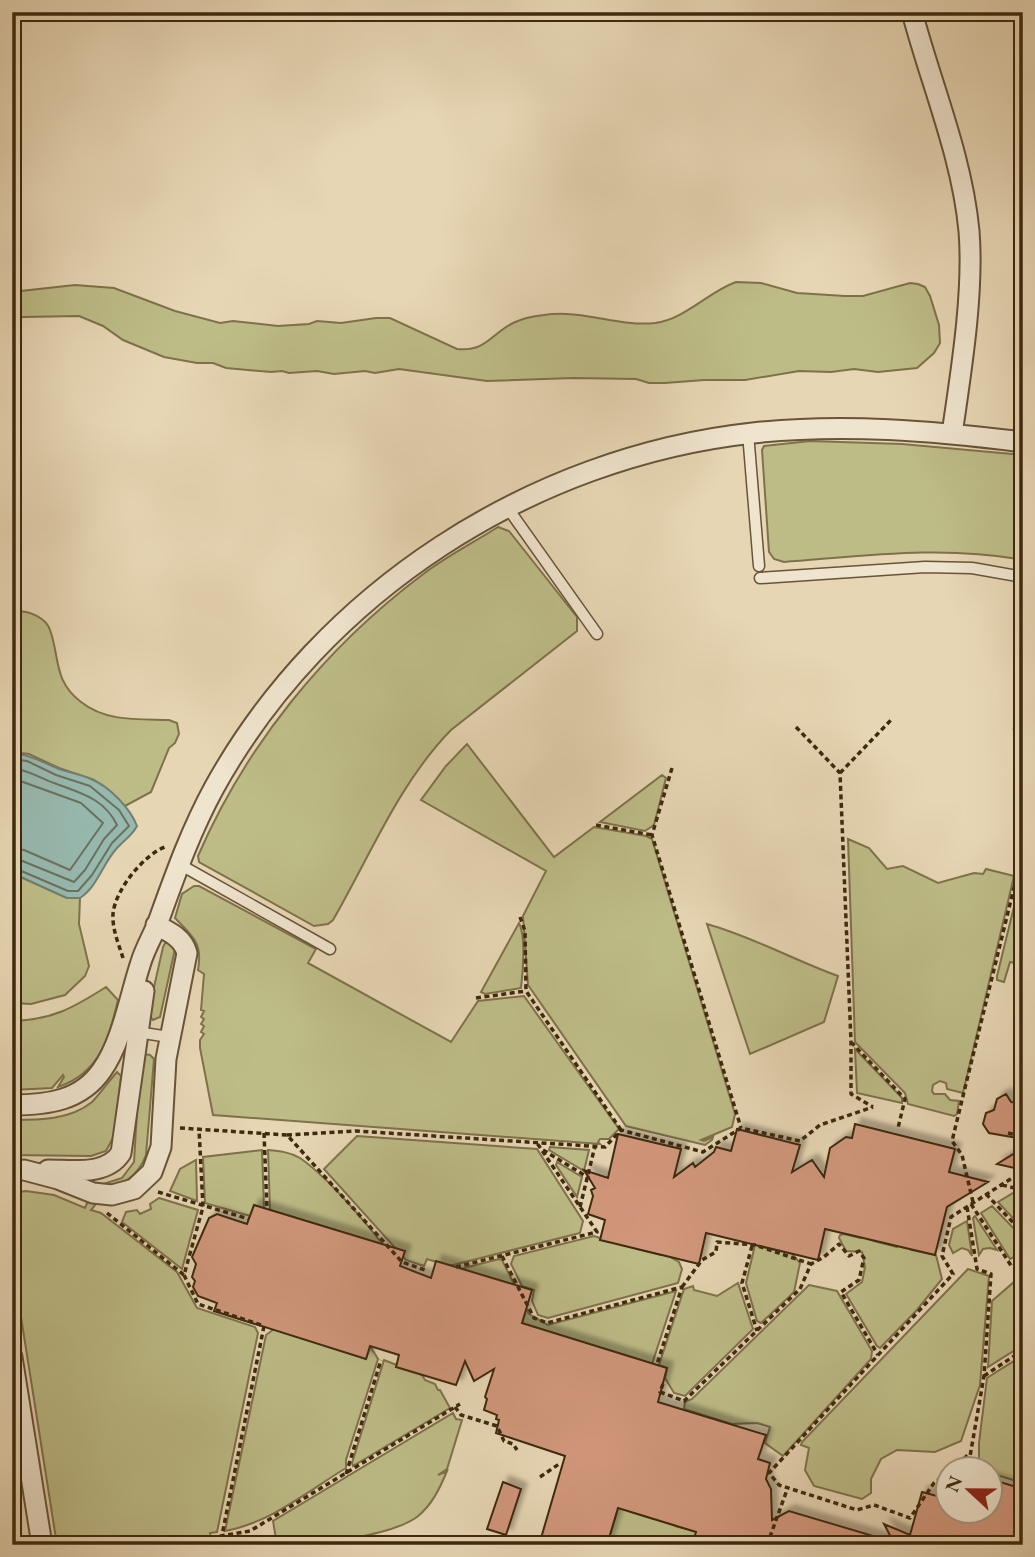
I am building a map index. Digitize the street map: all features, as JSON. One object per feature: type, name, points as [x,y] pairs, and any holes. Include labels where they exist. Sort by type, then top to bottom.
[{"type":"street","points":[[912,12],[958,171],[969,230],[968,293],[952,434]]},
{"type":"street","points":[[18,1170],[97,1169],[104,1168],[117,1159],[123,1146],[128,1030],[133,990],[178,864],[215,787],[244,739],[316,650],[371,598],[415,563],[507,508],[565,481],[628,458],[681,445],[748,433],[836,429],[952,434],[1023,442]]},
{"type":"street","points":[[12,1105],[57,1102],[84,1089],[100,1073],[128,1030],[156,925]]},
{"type":"street","points":[[18,1170],[58,1179],[103,1195],[127,1192],[147,1179],[156,1165],[161,1147],[162,1104],[169,1037],[187,953],[177,936],[156,925]]},
{"type":"street","points":[[12,1357],[41,1545]]},
{"type":"lane","points":[[748,433],[759,566]]},
{"type":"lane","points":[[507,508],[597,634]]},
{"type":"lane","points":[[760,578],[925,567],[972,568],[1023,577]]},
{"type":"lane","points":[[178,864],[330,949]]},
{"type":"lane","points":[[128,1030],[169,1037]]},
{"type":"path","points":[[840,773],[891,720]]},
{"type":"path","points":[[520,917],[525,931],[526,991],[621,1130],[703,1152],[741,1128],[800,1141],[820,1125],[873,1107],[851,1094],[840,773],[796,727]]},
{"type":"path","points":[[1014,727],[1023,743]]},
{"type":"path","points":[[672,768],[652,835],[741,1128]]},
{"type":"path","points":[[596,825],[652,835]]},
{"type":"path","points":[[133,990],[113,923],[114,908],[130,878],[149,855],[165,846],[187,843]]},
{"type":"path","points":[[968,1456],[974,1439],[984,1376],[991,1274],[977,1269],[962,1155],[952,1142],[1023,851]]},
{"type":"path","points":[[476,998],[526,991]]},
{"type":"path","points":[[851,1042],[905,1099],[898,1128]]},
{"type":"path","points":[[178,1128],[287,1135],[356,1131],[605,1147],[621,1130]]},
{"type":"path","points":[[184,1275],[203,1207],[199,1129]]},
{"type":"path","points":[[264,1133],[267,1209]]},
{"type":"path","points":[[1008,1133],[1023,1137]]},
{"type":"path","points":[[287,1135],[402,1262],[425,1270]]},
{"type":"path","points":[[456,1267],[597,1232],[537,1143]]},
{"type":"path","points":[[580,1207],[595,1146]]},
{"type":"path","points":[[541,1149],[589,1178]]},
{"type":"path","points":[[934,1483],[910,1518],[874,1505],[857,1510],[779,1485],[769,1473],[953,1274],[942,1256],[951,1217],[1023,1171]]},
{"type":"path","points":[[1002,1185],[1023,1190]]},
{"type":"path","points":[[158,1192],[249,1219]]},
{"type":"path","points":[[986,1194],[1023,1233]]},
{"type":"path","points":[[970,1204],[1012,1268],[1023,1262]]},
{"type":"path","points":[[102,1209],[184,1275],[198,1304],[264,1326],[221,1538]]},
{"type":"path","points":[[657,1364],[682,1287],[702,1260],[716,1252],[717,1242],[752,1245],[811,1264]]},
{"type":"path","points":[[663,1384],[660,1392],[684,1401],[800,1289],[811,1264],[839,1244],[849,1256],[859,1251],[864,1258],[859,1280],[841,1292],[878,1355]]},
{"type":"path","points":[[752,1245],[742,1283],[757,1331]]},
{"type":"path","points":[[502,1256],[534,1318],[547,1323],[682,1287]]},
{"type":"path","points":[[984,1376],[1023,1350]]},
{"type":"path","points":[[345,1476],[381,1360]]},
{"type":"path","points":[[203,1539],[250,1531],[460,1404]]},
{"type":"path","points":[[455,1407],[461,1415],[497,1426],[504,1441],[513,1444],[517,1450]]},
{"type":"path","points":[[540,1477],[559,1464]]},
{"type":"path","points":[[767,1545],[788,1487]]},
{"type":"shaded area","points":[[736,282],[761,283],[797,293],[845,296],[863,296],[910,283],[918,284],[925,287],[930,296],[939,325],[940,343],[934,353],[917,368],[878,372],[854,369],[831,372],[799,371],[745,380],[665,383],[649,383],[636,379],[573,378],[487,381],[399,369],[375,373],[365,371],[334,374],[226,368],[213,363],[164,357],[123,340],[103,326],[79,316],[23,317],[12,320],[12,292],[75,285],[114,288],[175,311],[220,323],[233,321],[278,326],[317,321],[341,323],[390,318],[457,349],[467,349],[482,345],[513,323],[540,315],[572,314],[627,323],[655,323],[686,311]]},
{"type":"shaded area","points":[[810,441],[902,444],[1023,455],[1023,560],[934,552],[784,562],[774,559],[769,552],[762,450],[764,446]]},
{"type":"shaded area","points":[[498,527],[509,531],[577,617],[577,631],[451,730],[433,751],[386,821],[333,920],[328,924],[314,926],[199,862],[198,856],[217,815],[240,776],[264,738],[321,667],[386,603],[450,556]]},
{"type":"shaded area","points":[[20,611],[38,616],[48,626],[62,677],[72,694],[81,702],[112,716],[169,720],[177,723],[179,734],[169,748],[151,792],[125,806],[94,780],[29,754],[12,752],[12,614]]},
{"type":"shaded area","points":[[467,744],[554,857],[594,827],[652,839],[735,1114],[732,1127],[701,1140],[713,1137],[705,1145],[626,1126],[528,985],[523,916],[546,871],[421,800],[446,766]]},
{"type":"shaded area","points":[[662,775],[666,778],[654,825],[645,831],[600,822]]},
{"type":"shaded area","points":[[848,839],[869,848],[887,869],[903,866],[938,883],[974,873],[983,874],[986,869],[1014,876],[963,1093],[947,1089],[946,1083],[940,1081],[933,1085],[934,1094],[945,1094],[950,1100],[959,1101],[957,1114],[954,1116],[908,1104],[905,1093],[855,1042]]},
{"type":"shaded area","points":[[1023,870],[1023,965],[1010,962],[1004,982],[997,980],[997,976]]},
{"type":"shaded area","points":[[12,873],[67,898],[80,898],[79,924],[89,966],[85,976],[65,995],[31,1004],[12,1003]]},
{"type":"shaded area","points":[[194,886],[199,886],[316,949],[308,963],[451,1042],[478,1001],[524,996],[619,1129],[609,1139],[600,1139],[600,1144],[213,1115],[200,1048],[200,1040],[204,1034],[201,1032],[204,1026],[201,1024],[204,1019],[201,1017],[204,1011],[201,1010],[204,974],[198,970],[199,953],[195,940],[175,918],[182,894]]},
{"type":"shaded area","points":[[519,923],[523,945],[521,988],[485,994],[481,992]]},
{"type":"shaded area","points":[[707,924],[741,935],[838,976],[824,1022],[750,1054]]},
{"type":"shaded area","points":[[171,942],[175,949],[160,1017],[153,1020],[148,1014],[163,947],[165,943]]},
{"type":"shaded area","points":[[106,987],[118,1000],[111,1028],[100,1052],[84,1073],[58,1087],[63,1075],[52,1088],[12,1090],[12,1021],[62,1012]]},
{"type":"shaded area","points":[[855,1049],[902,1098],[902,1103],[857,1093]]},
{"type":"shaded area","points":[[144,1054],[154,1059],[146,1155],[134,1174],[122,1183],[100,1185],[122,1178],[134,1162],[139,1079]]},
{"type":"shaded area","points":[[117,1072],[121,1076],[114,1136],[106,1151],[91,1156],[12,1155],[12,1120],[64,1116],[83,1108],[92,1102]]},
{"type":"shaded area","points":[[357,1136],[537,1149],[583,1221],[580,1233],[449,1266],[427,1259],[424,1266],[406,1260],[324,1169]]},
{"type":"shaded area","points":[[550,1147],[589,1150],[584,1171],[549,1150]]},
{"type":"shaded area","points":[[262,1150],[264,1208],[250,1216],[205,1203],[203,1157]]},
{"type":"shaded area","points":[[268,1150],[292,1154],[313,1168],[353,1209],[400,1266],[291,1233],[296,1218],[270,1210]]},
{"type":"shaded area","points":[[196,1160],[197,1201],[170,1191],[180,1169]]},
{"type":"shaded area","points":[[557,1162],[582,1177],[577,1197],[556,1165]]},
{"type":"shaded area","points":[[26,1191],[54,1195],[85,1208],[88,1201],[96,1204],[91,1210],[101,1213],[177,1272],[197,1308],[255,1327],[258,1333],[217,1532],[210,1533],[211,1541],[186,1545],[57,1545],[12,1260],[12,1193]]},
{"type":"shaded area","points":[[1013,1193],[1023,1195],[1023,1229],[998,1202]]},
{"type":"shaded area","points":[[159,1198],[198,1210],[182,1269],[122,1222],[126,1212],[137,1210],[140,1214],[151,1209],[150,1204]]},
{"type":"shaded area","points":[[992,1206],[1023,1238],[1023,1250],[1010,1259],[981,1213]]},
{"type":"shaded area","points":[[975,1216],[997,1250],[983,1249],[979,1255],[973,1218]]},
{"type":"shaded area","points":[[967,1221],[972,1256],[968,1250],[962,1248],[953,1253],[949,1245],[953,1229]]},
{"type":"shaded area","points":[[844,1234],[861,1238],[862,1235],[874,1241],[897,1247],[899,1244],[911,1247],[911,1250],[936,1255],[942,1279],[880,1348],[846,1294],[862,1282],[865,1267],[862,1252],[846,1251],[839,1238]]},
{"type":"shaded area","points":[[594,1236],[600,1240],[637,1246],[637,1249],[661,1255],[673,1255],[672,1258],[679,1262],[682,1269],[678,1283],[548,1318],[538,1315],[532,1301],[534,1290],[522,1286],[511,1264],[514,1256]]},
{"type":"shaded area","points":[[755,1245],[779,1251],[786,1246],[800,1263],[794,1292],[761,1323],[757,1321],[746,1283]]},
{"type":"shaded area","points":[[502,1260],[529,1314],[548,1325],[676,1291],[652,1364],[518,1337],[525,1313],[514,1299],[460,1269]]},
{"type":"shaded area","points":[[968,1269],[989,1276],[980,1385],[961,1441],[935,1452],[897,1450],[881,1459],[871,1479],[871,1493],[862,1499],[814,1486],[805,1470],[809,1448],[801,1445],[802,1442]]},
{"type":"shaded area","points":[[1023,1274],[1023,1345],[988,1367],[992,1301]]},
{"type":"shaded area","points":[[738,1283],[753,1329],[685,1396],[674,1393],[665,1378],[667,1368],[659,1365],[684,1289],[693,1286],[694,1290],[717,1296]]},
{"type":"shaded area","points":[[809,1285],[837,1291],[872,1351],[871,1359],[783,1456],[765,1443],[770,1427],[757,1423],[732,1424],[684,1409],[685,1402],[692,1399]]},
{"type":"shaded area","points":[[274,1329],[366,1359],[370,1346],[378,1359],[346,1460],[346,1468],[273,1514],[225,1531],[266,1335]]},
{"type":"shaded area","points":[[1023,1355],[1023,1483],[1004,1477],[1004,1456],[979,1456],[987,1378]]},
{"type":"shaded area","points":[[384,1360],[422,1375],[425,1380],[435,1384],[450,1408],[353,1466],[352,1463]]},
{"type":"shaded area","points":[[453,1413],[456,1419],[462,1420],[447,1469],[438,1475],[447,1471],[431,1502],[417,1517],[370,1535],[277,1545],[273,1521]]},
{"type":"shaded area","points":[[627,1506],[631,1512],[654,1519],[656,1515],[680,1527],[705,1527],[692,1545],[607,1545],[616,1509]]},
{"type":"water","points":[[12,752],[83,776],[105,787],[130,812],[137,826],[112,854],[91,887],[80,898],[67,898],[12,873]]},
{"type":"building","points":[[1006,1094],[1011,1102],[1023,1105],[1023,1139],[989,1133],[983,1124],[986,1113],[994,1110],[997,1099]]},
{"type":"building","points":[[855,1124],[955,1149],[949,1172],[988,1182],[947,1207],[935,1255],[825,1229],[818,1260],[706,1233],[699,1264],[600,1240],[605,1220],[588,1214],[593,1196],[591,1190],[595,1188],[584,1170],[608,1178],[618,1134],[681,1149],[674,1177],[693,1163],[695,1167],[714,1152],[716,1147],[731,1151],[737,1129],[800,1145],[792,1172],[812,1160],[824,1177],[830,1148],[846,1137],[852,1138]]},
{"type":"building","points":[[1023,1148],[1023,1170],[997,1164]]},
{"type":"building","points":[[254,1205],[405,1251],[400,1266],[431,1278],[436,1261],[532,1290],[522,1323],[667,1368],[658,1402],[766,1435],[758,1459],[770,1463],[766,1479],[771,1489],[772,1520],[789,1511],[890,1541],[890,1545],[692,1545],[696,1532],[618,1508],[607,1545],[539,1545],[565,1456],[496,1433],[499,1420],[496,1419],[497,1415],[484,1410],[487,1399],[485,1397],[494,1369],[474,1381],[465,1361],[456,1385],[396,1367],[399,1355],[370,1346],[366,1359],[214,1311],[217,1303],[198,1296],[193,1287],[195,1281],[192,1277],[196,1264],[192,1257],[209,1218],[217,1214],[247,1224]]},
{"type":"building","points":[[503,1482],[521,1489],[506,1535],[487,1529]]},
{"type":"building","points":[[1004,1483],[1023,1489],[1023,1545],[895,1545],[884,1524],[910,1535],[922,1492],[934,1495],[934,1526],[1004,1526]]}]
